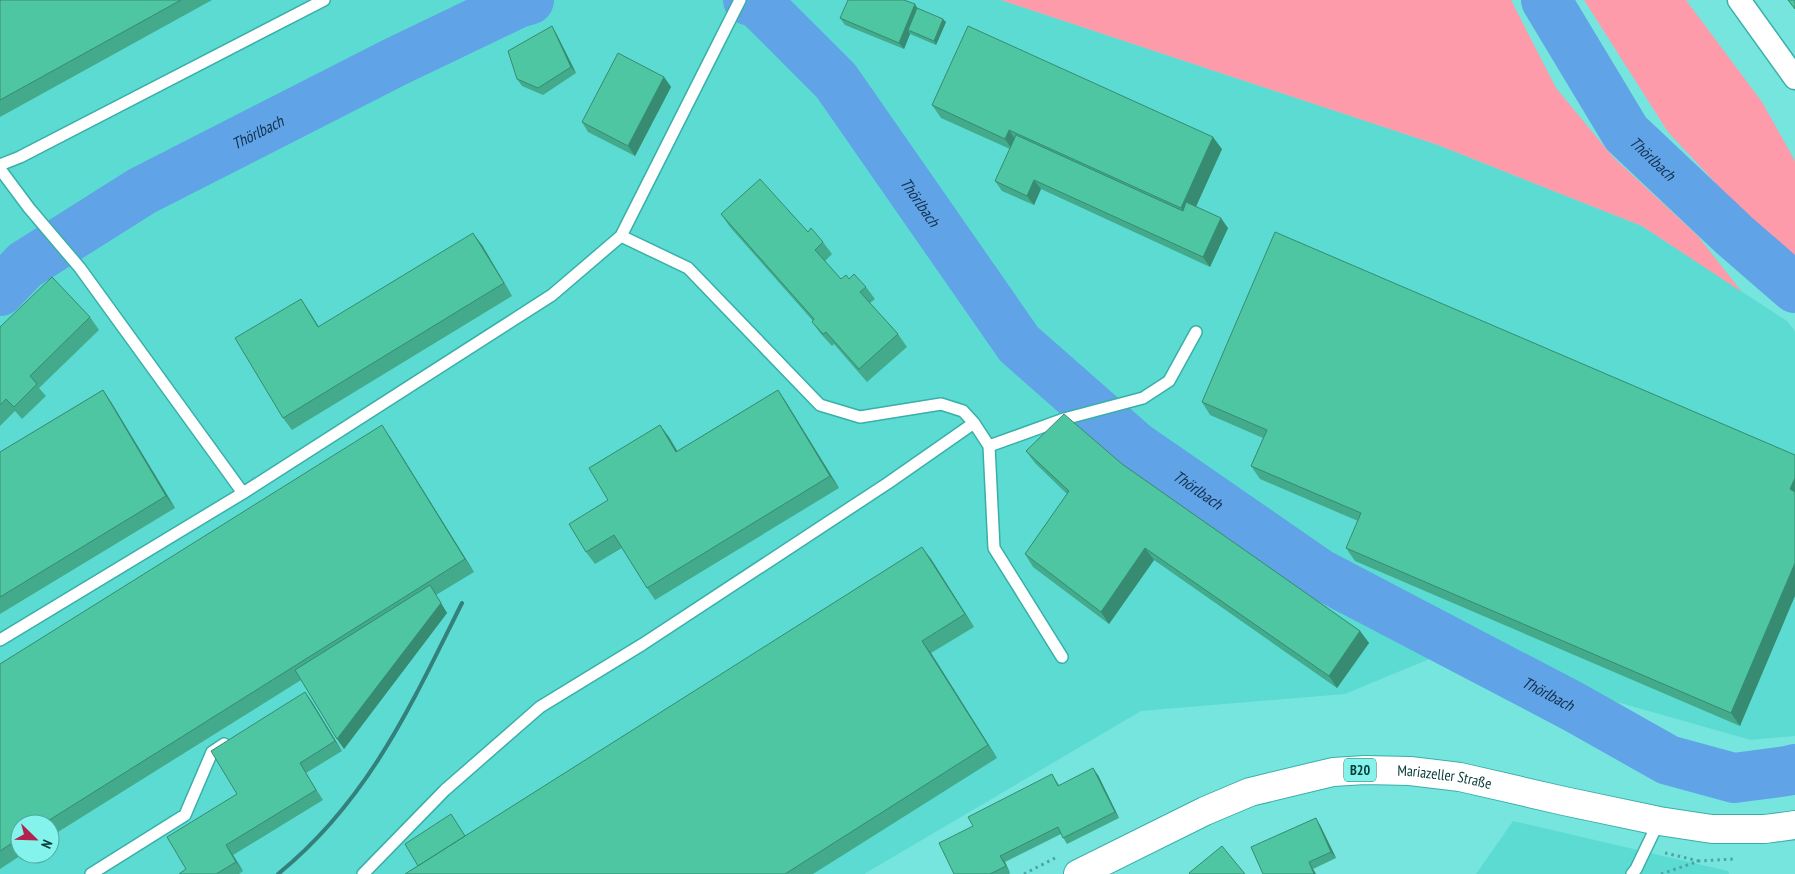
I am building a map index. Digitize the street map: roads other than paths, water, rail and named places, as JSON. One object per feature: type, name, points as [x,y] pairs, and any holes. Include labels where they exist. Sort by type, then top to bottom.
[{"type":"main road","name":"Mariazeller Straße","points":[[1078,874],[1205,811],[1250,792],[1333,772],[1365,770],[1460,776],[1564,802],[1659,821],[1712,829],[1765,829],[1795,825]]},
{"type":"street","points":[[1739,0],[1795,78]]},
{"type":"lane","points":[[0,165],[20,158],[324,0]]},
{"type":"lane","points":[[0,640],[243,493],[552,295],[620,236],[740,0]]},
{"type":"lane","points":[[0,169],[29,208],[80,268],[243,493]]},
{"type":"lane","points":[[620,236],[688,268],[820,405],[860,417],[941,404],[963,411],[974,423],[989,446],[994,548],[1062,657]]},
{"type":"lane","points":[[989,446],[1064,419],[1143,398],[1169,381],[1196,332]]},
{"type":"lane","points":[[363,874],[445,790],[540,707],[651,638],[888,483],[974,423]]},
{"type":"lane","points":[[92,874],[185,815],[212,752],[237,737]]},
{"type":"lane","points":[[1632,874],[1659,821]]},
{"type":"waterway","name":"Thörlbach","points":[[0,291],[25,265],[142,191],[395,62],[518,3],[529,0]]},
{"type":"waterway","name":"Thörlbach","points":[[748,0],[759,4],[836,81],[1019,344],[1135,446],[1320,574],[1574,707],[1668,760],[1734,778],[1795,769]]},
{"type":"waterway","name":"Thörlbach","points":[[1546,0],[1626,133],[1734,235],[1795,288]]},
{"type":"railway","points":[[278,874],[310,845],[338,815],[363,783],[385,749],[425,678],[462,603]]}]
